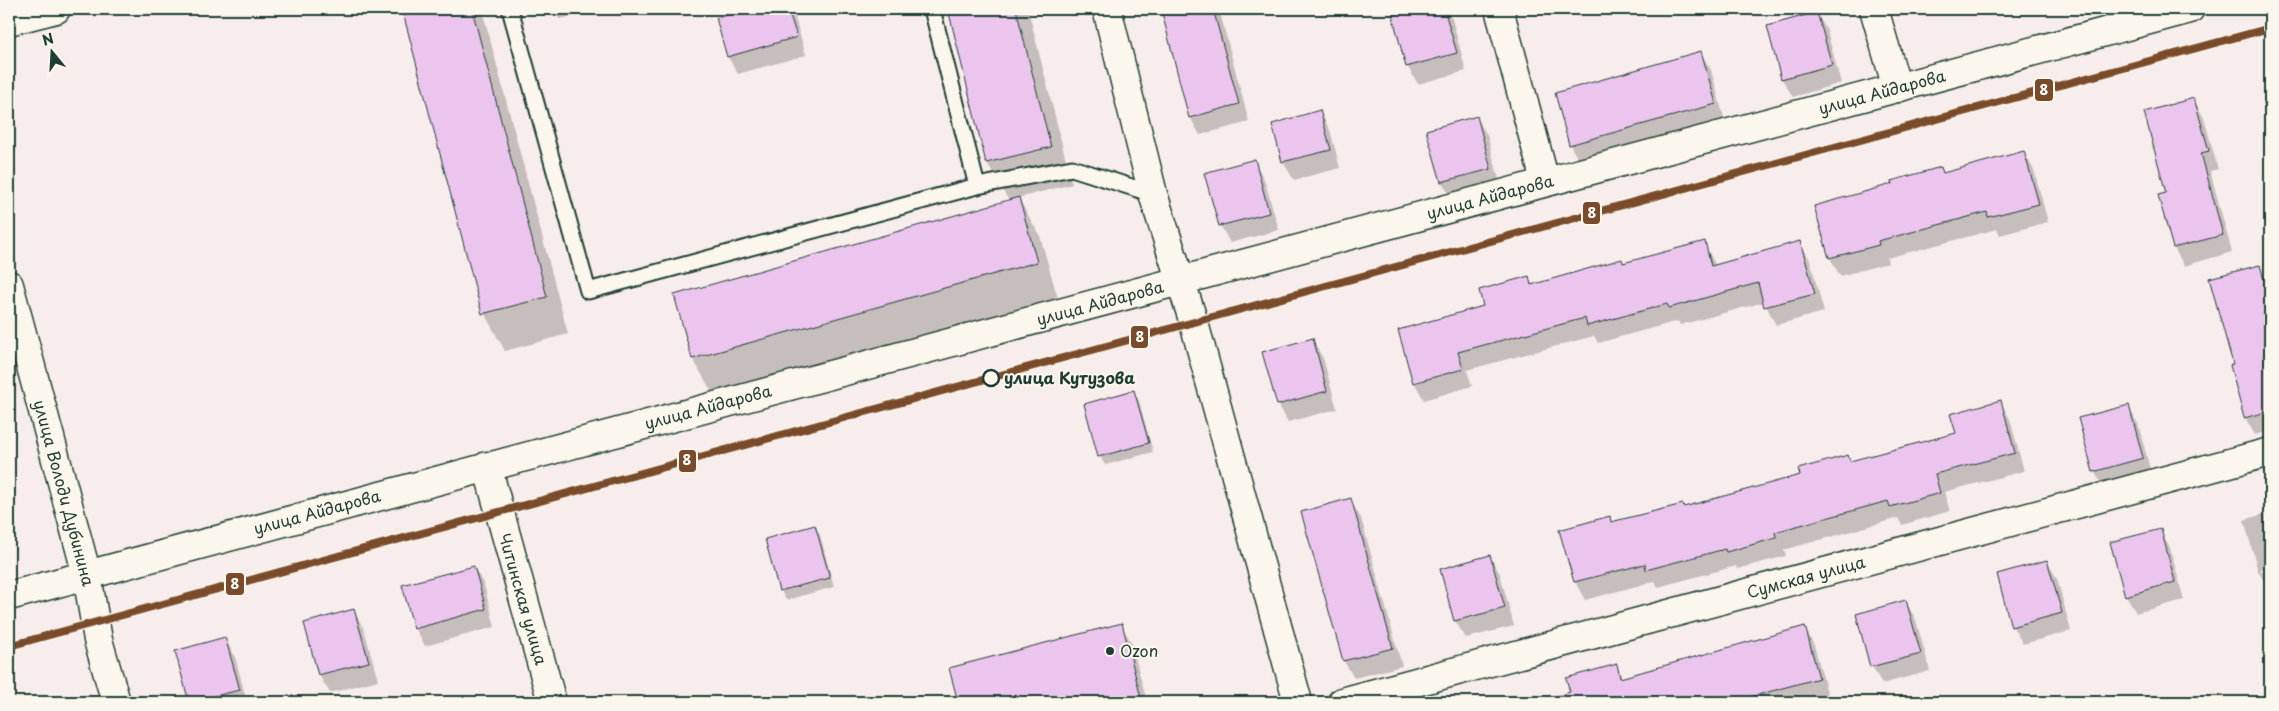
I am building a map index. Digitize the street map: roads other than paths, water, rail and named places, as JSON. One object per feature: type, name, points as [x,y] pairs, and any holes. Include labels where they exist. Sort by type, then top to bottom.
[{"type":"street","points":[[9,21],[56,9]]},
{"type":"street","points":[[1107,9],[1153,194],[1181,282],[1298,702]]},
{"type":"street","points":[[1499,9],[1545,182]]},
{"type":"street","points":[[1874,9],[1897,88]]},
{"type":"street","name":"улица Айдарова","points":[[9,596],[2190,9]]},
{"type":"street","name":"улица Володи Дубинина","points":[[9,285],[87,575],[98,640],[116,702]]},
{"type":"street","name":"Сумская улица","points":[[1342,702],[2270,452]]},
{"type":"street","name":"Читинская улица","points":[[487,466],[552,702]]},
{"type":"lane","points":[[510,9],[588,291],[977,186],[1072,168],[1153,194]]},
{"type":"lane","points":[[932,9],[977,186]]},
{"type":"place","name":"улица Кутузова","points":[[991,378]]},
{"type":"place","name":"Ozon","points":[[1110,651]]}]
